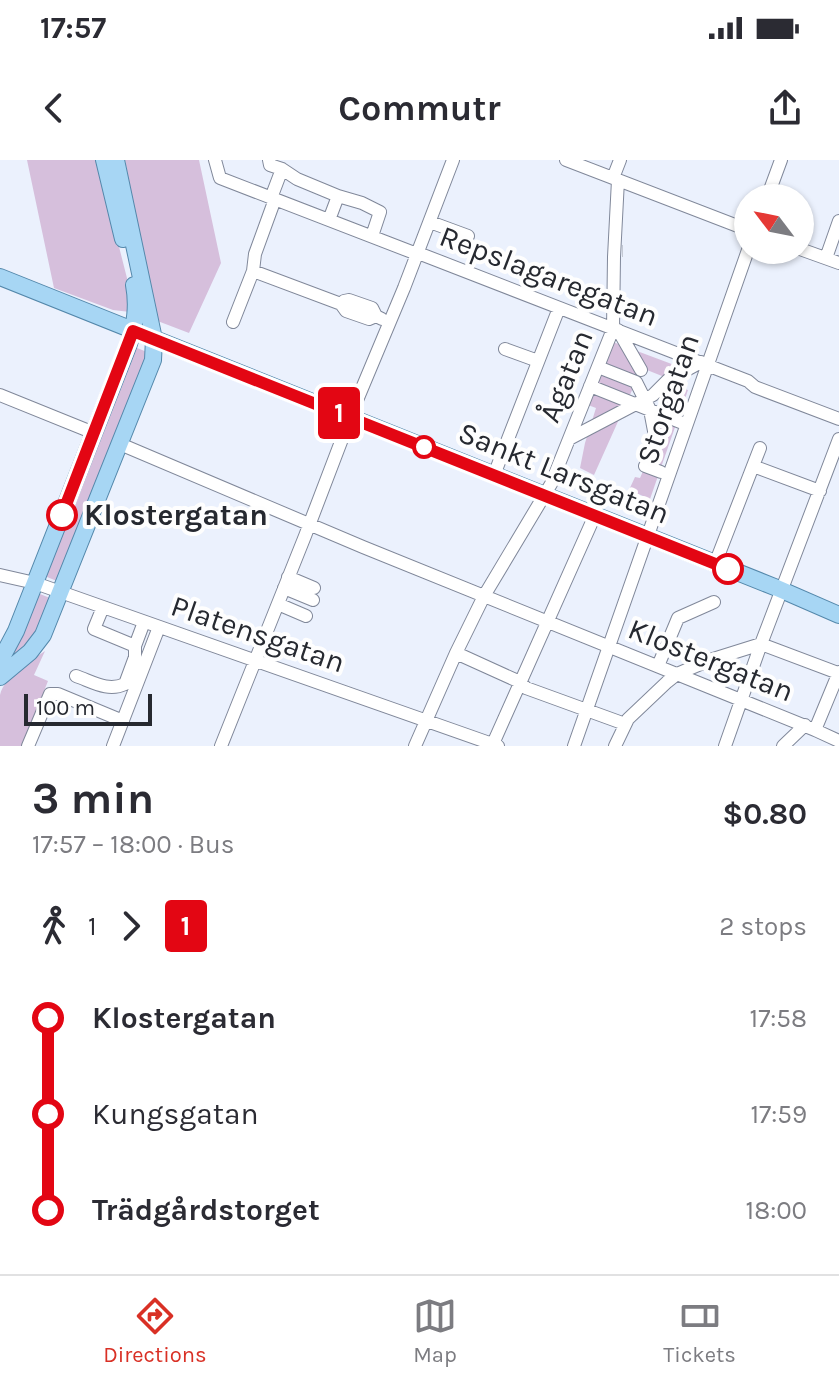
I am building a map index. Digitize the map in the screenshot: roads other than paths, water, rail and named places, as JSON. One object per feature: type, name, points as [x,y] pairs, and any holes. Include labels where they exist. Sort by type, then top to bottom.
[{"type":"main road","points":[[0,661],[16,631],[133,331],[137,301],[104,160]]},
{"type":"main road","points":[[0,677],[39,643],[153,360],[154,339],[118,160]]},
{"type":"main road","name":"Sankt Larsgatan","points":[[0,277],[494,475],[551,488],[595,515],[839,615]]},
{"type":"street","name":"Repslagaregatan","points":[[215,160],[220,178],[839,419]]},
{"type":"street","points":[[269,160],[270,165],[297,179],[380,212],[372,236]]},
{"type":"street","points":[[221,746],[453,160]]},
{"type":"street","points":[[566,160],[734,225]]},
{"type":"street","name":"Ågatan","points":[[415,746],[484,596],[551,488],[615,330],[618,251],[616,179],[620,160]]},
{"type":"street","points":[[771,184],[776,163]]},
{"type":"street","points":[[233,322],[253,271],[255,254],[282,169]]},
{"type":"street","points":[[329,220],[338,196]]},
{"type":"street","points":[[826,258],[839,221]]},
{"type":"street","points":[[430,222],[468,236]]},
{"type":"street","points":[[814,254],[839,263]]},
{"type":"street","name":"Storgatan","points":[[574,746],[704,364],[743,264]]},
{"type":"street","points":[[253,271],[341,304],[346,311],[369,319],[376,316],[389,321]]},
{"type":"street","points":[[494,475],[559,308]]},
{"type":"street","points":[[615,330],[641,370]]},
{"type":"street","points":[[505,349],[538,361]]},
{"type":"street","points":[[569,439],[644,404],[668,380],[704,364]]},
{"type":"street","points":[[598,367],[636,382],[654,431]]},
{"type":"street","points":[[590,386],[644,404],[685,424]]},
{"type":"street","points":[[0,395],[94,433]]},
{"type":"street","points":[[725,746],[747,702],[761,644],[839,439]]},
{"type":"street","name":"Klostergatan","points":[[120,444],[839,741]]},
{"type":"street","points":[[715,564],[760,448]]},
{"type":"street","points":[[645,466],[661,472]]},
{"type":"street","points":[[753,466],[820,491]]},
{"type":"street","points":[[494,745],[595,515]]},
{"type":"street","name":"Platensgatan","points":[[0,575],[35,583],[494,745]]},
{"type":"street","points":[[286,583],[314,594]]},
{"type":"street","points":[[658,666],[678,618],[714,602]]},
{"type":"street","points":[[278,604],[306,616]]},
{"type":"street","points":[[103,607],[94,629],[135,646]]},
{"type":"street","points":[[113,746],[123,721],[135,646],[144,622]]},
{"type":"street","points":[[130,686],[159,627]]},
{"type":"street","points":[[615,746],[625,724],[677,674],[761,644],[839,672],[810,728],[783,746]]},
{"type":"street","points":[[456,653],[520,682],[526,688],[625,724]]},
{"type":"street","points":[[76,676],[106,688],[130,686]]},
{"type":"street","points":[[28,746],[48,697],[53,694],[123,721]]},
{"type":"place","name":"Klostergatan","points":[[62,515]]}]
